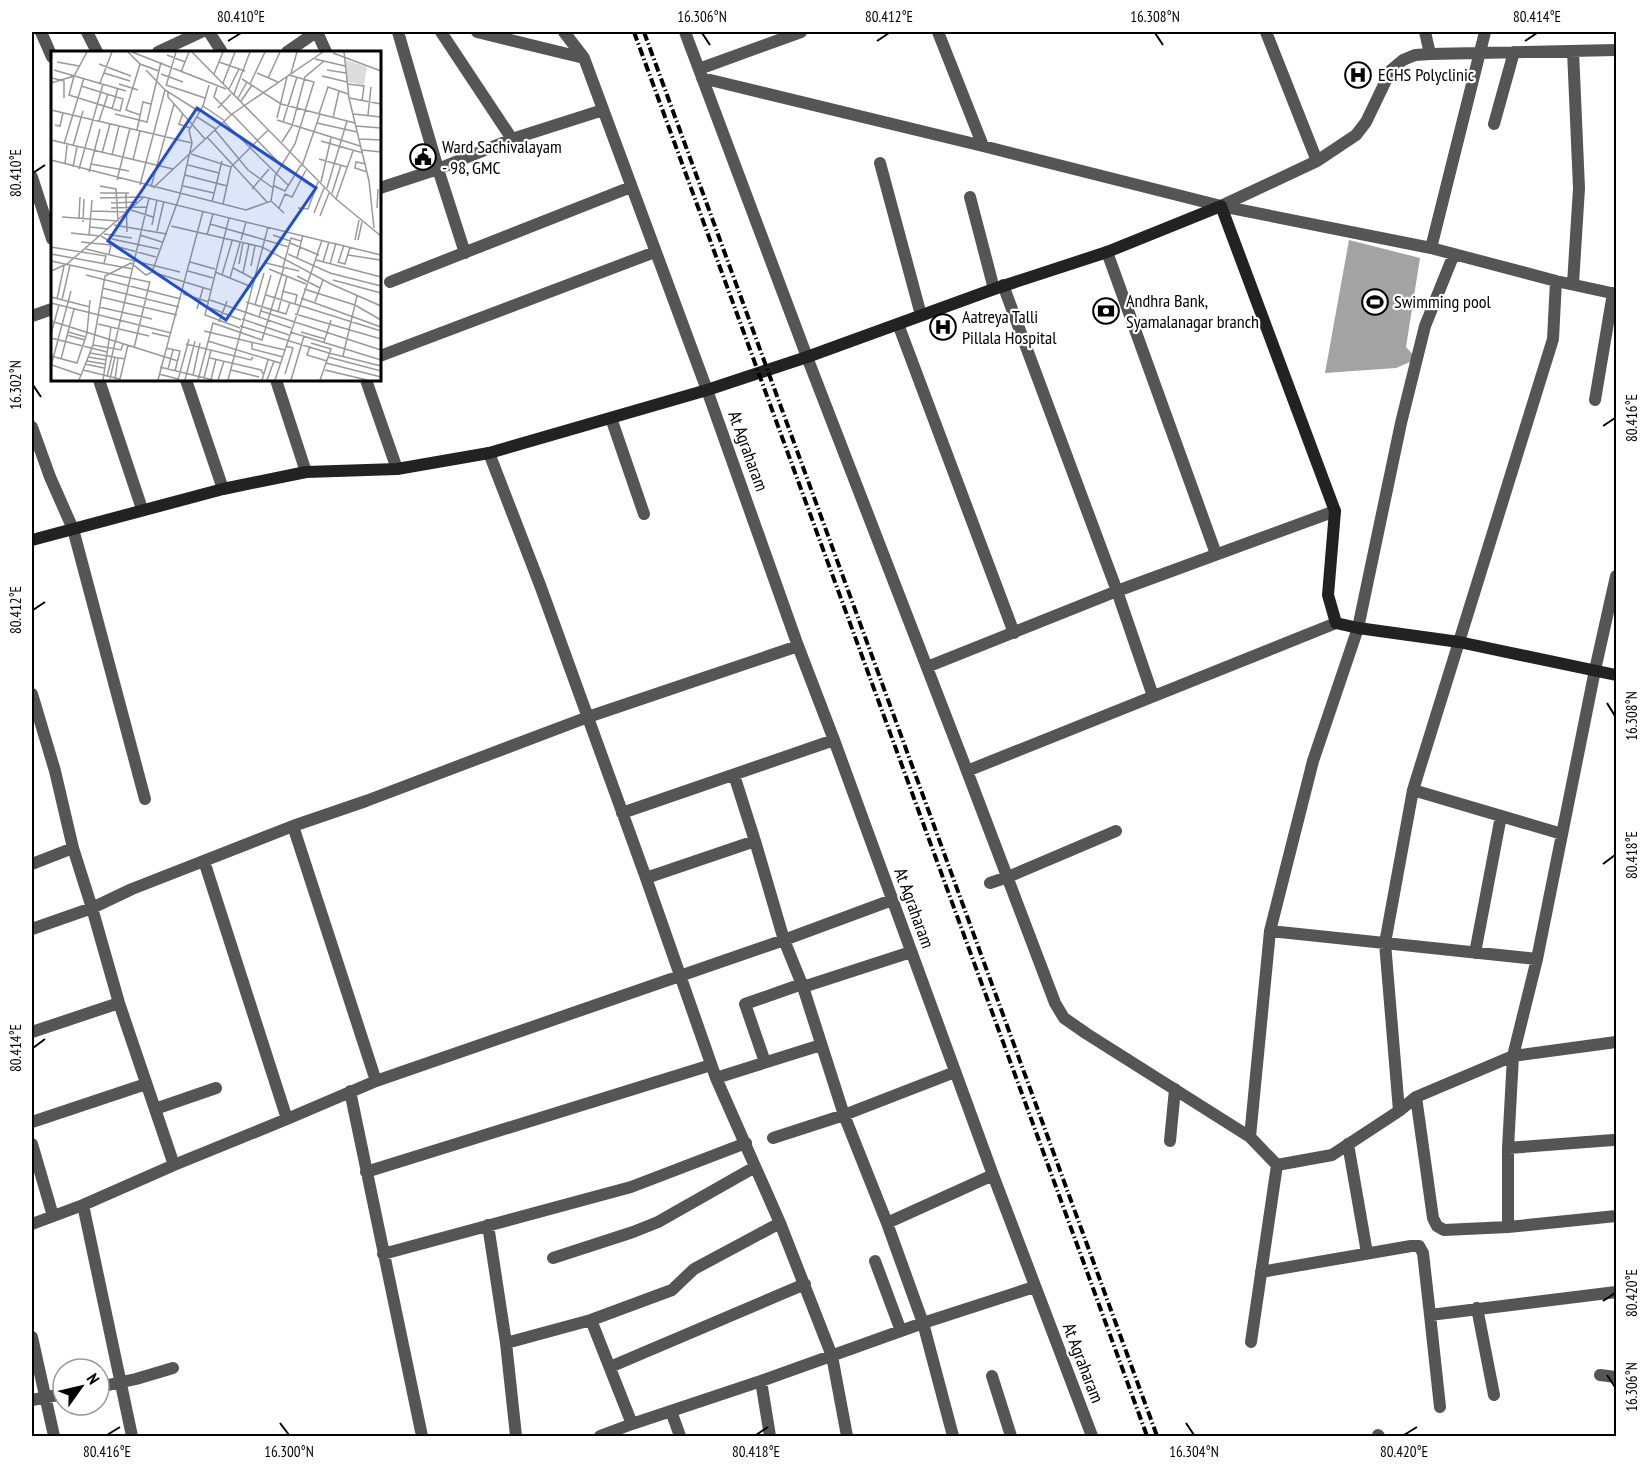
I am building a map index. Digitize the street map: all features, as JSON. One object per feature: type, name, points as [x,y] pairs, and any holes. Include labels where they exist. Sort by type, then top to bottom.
[{"type":"street","points":[[41,32],[51,55]]},
{"type":"street","points":[[87,32],[97,51]]},
{"type":"street","points":[[160,51],[201,32]]},
{"type":"street","points":[[209,32],[221,51]]},
{"type":"street","points":[[288,51],[316,32],[326,51]]},
{"type":"street","points":[[398,32],[465,252]]},
{"type":"street","points":[[441,32],[512,139]]},
{"type":"street","points":[[477,32],[496,34],[584,58]]},
{"type":"street","name":"At Agraharam","points":[[564,32],[584,58],[1034,1287],[1092,1437]]},
{"type":"street","points":[[685,32],[1055,1004],[1064,1018],[1250,1137],[1277,1165]]},
{"type":"street","points":[[701,74],[801,32]]},
{"type":"street","points":[[938,32],[983,146]]},
{"type":"street","points":[[1266,32],[1317,161]]},
{"type":"street","points":[[1425,32],[1430,54]]},
{"type":"street","points":[[1431,248],[1485,32]]},
{"type":"street","points":[[32,540],[142,509],[306,472],[397,469],[489,453],[707,390],[807,357],[998,287],[1107,252],[1221,206],[1317,161],[1356,135],[1366,122],[1391,69],[1402,60],[1415,55],[1617,50]]},
{"type":"street","points":[[1573,51],[1579,188],[1573,284]]},
{"type":"street","points":[[1494,124],[1514,52]]},
{"type":"street","points":[[701,74],[1221,206],[1431,248],[1615,293],[1595,400]]},
{"type":"street","points":[[381,185],[438,169],[512,139],[603,110]]},
{"type":"street","points":[[880,163],[921,315]]},
{"type":"street","points":[[32,177],[51,236]]},
{"type":"street","points":[[390,282],[631,187]]},
{"type":"street","points":[[970,196],[998,287],[1117,591],[1153,696]]},
{"type":"street","points":[[1221,206],[1335,512],[1328,595],[1336,623]]},
{"type":"street","points":[[381,356],[655,252]]},
{"type":"street","points":[[1107,252],[1216,554]]},
{"type":"street","points":[[1250,1137],[1270,931],[1313,761],[1358,628],[1401,423],[1425,326],[1454,254]]},
{"type":"street","points":[[1399,1111],[1385,943],[1413,790],[1552,339],[1556,280]]},
{"type":"street","points":[[32,316],[51,309]]},
{"type":"street","points":[[898,324],[1014,633]]},
{"type":"street","points":[[99,381],[142,509]]},
{"type":"street","points":[[186,381],[223,489]]},
{"type":"street","points":[[276,381],[306,472]]},
{"type":"street","points":[[366,381],[397,469]]},
{"type":"street","points":[[611,418],[644,514]]},
{"type":"street","points":[[32,427],[50,477],[73,529],[145,799]]},
{"type":"street","points":[[489,453],[588,717],[711,1065],[780,1223],[832,1356],[847,1437]]},
{"type":"street","points":[[927,667],[1117,591],[1335,512]]},
{"type":"street","points":[[1508,1227],[1508,1148],[1513,1056],[1538,959],[1595,670],[1617,576]]},
{"type":"street","points":[[967,771],[1336,623],[1459,642],[1617,675]]},
{"type":"street","points":[[32,929],[92,908],[132,889],[293,826],[366,801],[588,717],[798,646]]},
{"type":"street","points":[[32,694],[55,771],[73,848],[119,1003],[174,1165]]},
{"type":"street","points":[[622,813],[834,740]]},
{"type":"street","points":[[734,775],[784,940],[802,986],[844,1115],[887,1223],[923,1323],[953,1437]]},
{"type":"street","points":[[1413,790],[1562,834]]},
{"type":"street","points":[[1475,953],[1501,816]]},
{"type":"street","points":[[293,826],[376,1081]]},
{"type":"street","points":[[990,883],[1116,831]]},
{"type":"street","points":[[646,878],[755,841]]},
{"type":"street","points":[[32,864],[73,848]]},
{"type":"street","points":[[204,861],[287,1119]]},
{"type":"street","points":[[32,1224],[376,1081],[784,940],[892,900]]},
{"type":"street","points":[[1270,931],[1538,959]]},
{"type":"street","points":[[765,1062],[745,1004],[911,952]]},
{"type":"street","points":[[32,1032],[119,1003]]},
{"type":"street","points":[[1277,1165],[1332,1155],[1399,1111],[1416,1097],[1513,1056],[1617,1042]]},
{"type":"street","points":[[716,1078],[821,1045]]},
{"type":"street","points":[[366,1172],[711,1065]]},
{"type":"street","points":[[773,1138],[844,1115],[955,1072]]},
{"type":"street","points":[[32,1122],[146,1084]]},
{"type":"street","points":[[155,1109],[216,1088]]},
{"type":"street","points":[[1170,1141],[1175,1089]]},
{"type":"street","points":[[350,1091],[422,1437]]},
{"type":"street","points":[[1416,1097],[1433,1218],[1437,1226],[1444,1230],[1508,1227],[1617,1216]]},
{"type":"street","points":[[1508,1148],[1613,1140]]},
{"type":"street","points":[[383,1254],[631,1187],[746,1143]]},
{"type":"street","points":[[32,1144],[53,1216]]},
{"type":"street","points":[[1348,1144],[1367,1253]]},
{"type":"street","points":[[1251,1342],[1277,1165]]},
{"type":"street","points":[[553,1258],[633,1233],[658,1222],[755,1167]]},
{"type":"street","points":[[887,1223],[993,1175]]},
{"type":"street","points":[[82,1205],[132,1437]]},
{"type":"street","points":[[506,1343],[591,1320],[672,1290],[694,1269],[780,1223]]},
{"type":"street","points":[[488,1225],[506,1343],[516,1437]]},
{"type":"street","points":[[1261,1272],[1419,1246],[1423,1253],[1440,1407]]},
{"type":"street","points":[[874,1261],[902,1331]]},
{"type":"street","points":[[610,1367],[805,1284]]},
{"type":"street","points":[[600,1437],[630,1429],[671,1411],[923,1323],[1034,1287]]},
{"type":"street","points":[[1430,1315],[1617,1292]]},
{"type":"street","points":[[1477,1308],[1494,1395]]},
{"type":"street","points":[[591,1320],[610,1367],[630,1429]]},
{"type":"street","points":[[32,1336],[54,1437]]},
{"type":"street","points":[[111,1384],[174,1368]]},
{"type":"street","points":[[992,1376],[1011,1437]]},
{"type":"street","points":[[1600,1376],[1617,1377]]},
{"type":"street","points":[[761,1381],[770,1437]]},
{"type":"street","points":[[32,1400],[51,1397]]},
{"type":"street","points":[[671,1411],[680,1437]]},
{"type":"shaded area","name":"Swimming pool","points":[[1349,240],[1420,258],[1406,347],[1417,359],[1396,368],[1325,373]]},
{"type":"railway","points":[[634,32],[1147,1436]]},
{"type":"railway","points":[[644,32],[1157,1436]]},
{"type":"place","name":"ECHS Polyclinic","points":[[1358,75]]},
{"type":"place","name":"Ward Sachivalayam - 98, GMC","points":[[423,157]]},
{"type":"place","name":"Swimming pool","points":[[1375,302]]},
{"type":"place","name":"Andhra Bank, Syamalanagar branch","points":[[1106,311]]},
{"type":"place","name":"Aatreya Talli Pillala Hospital","points":[[943,327]]}]
